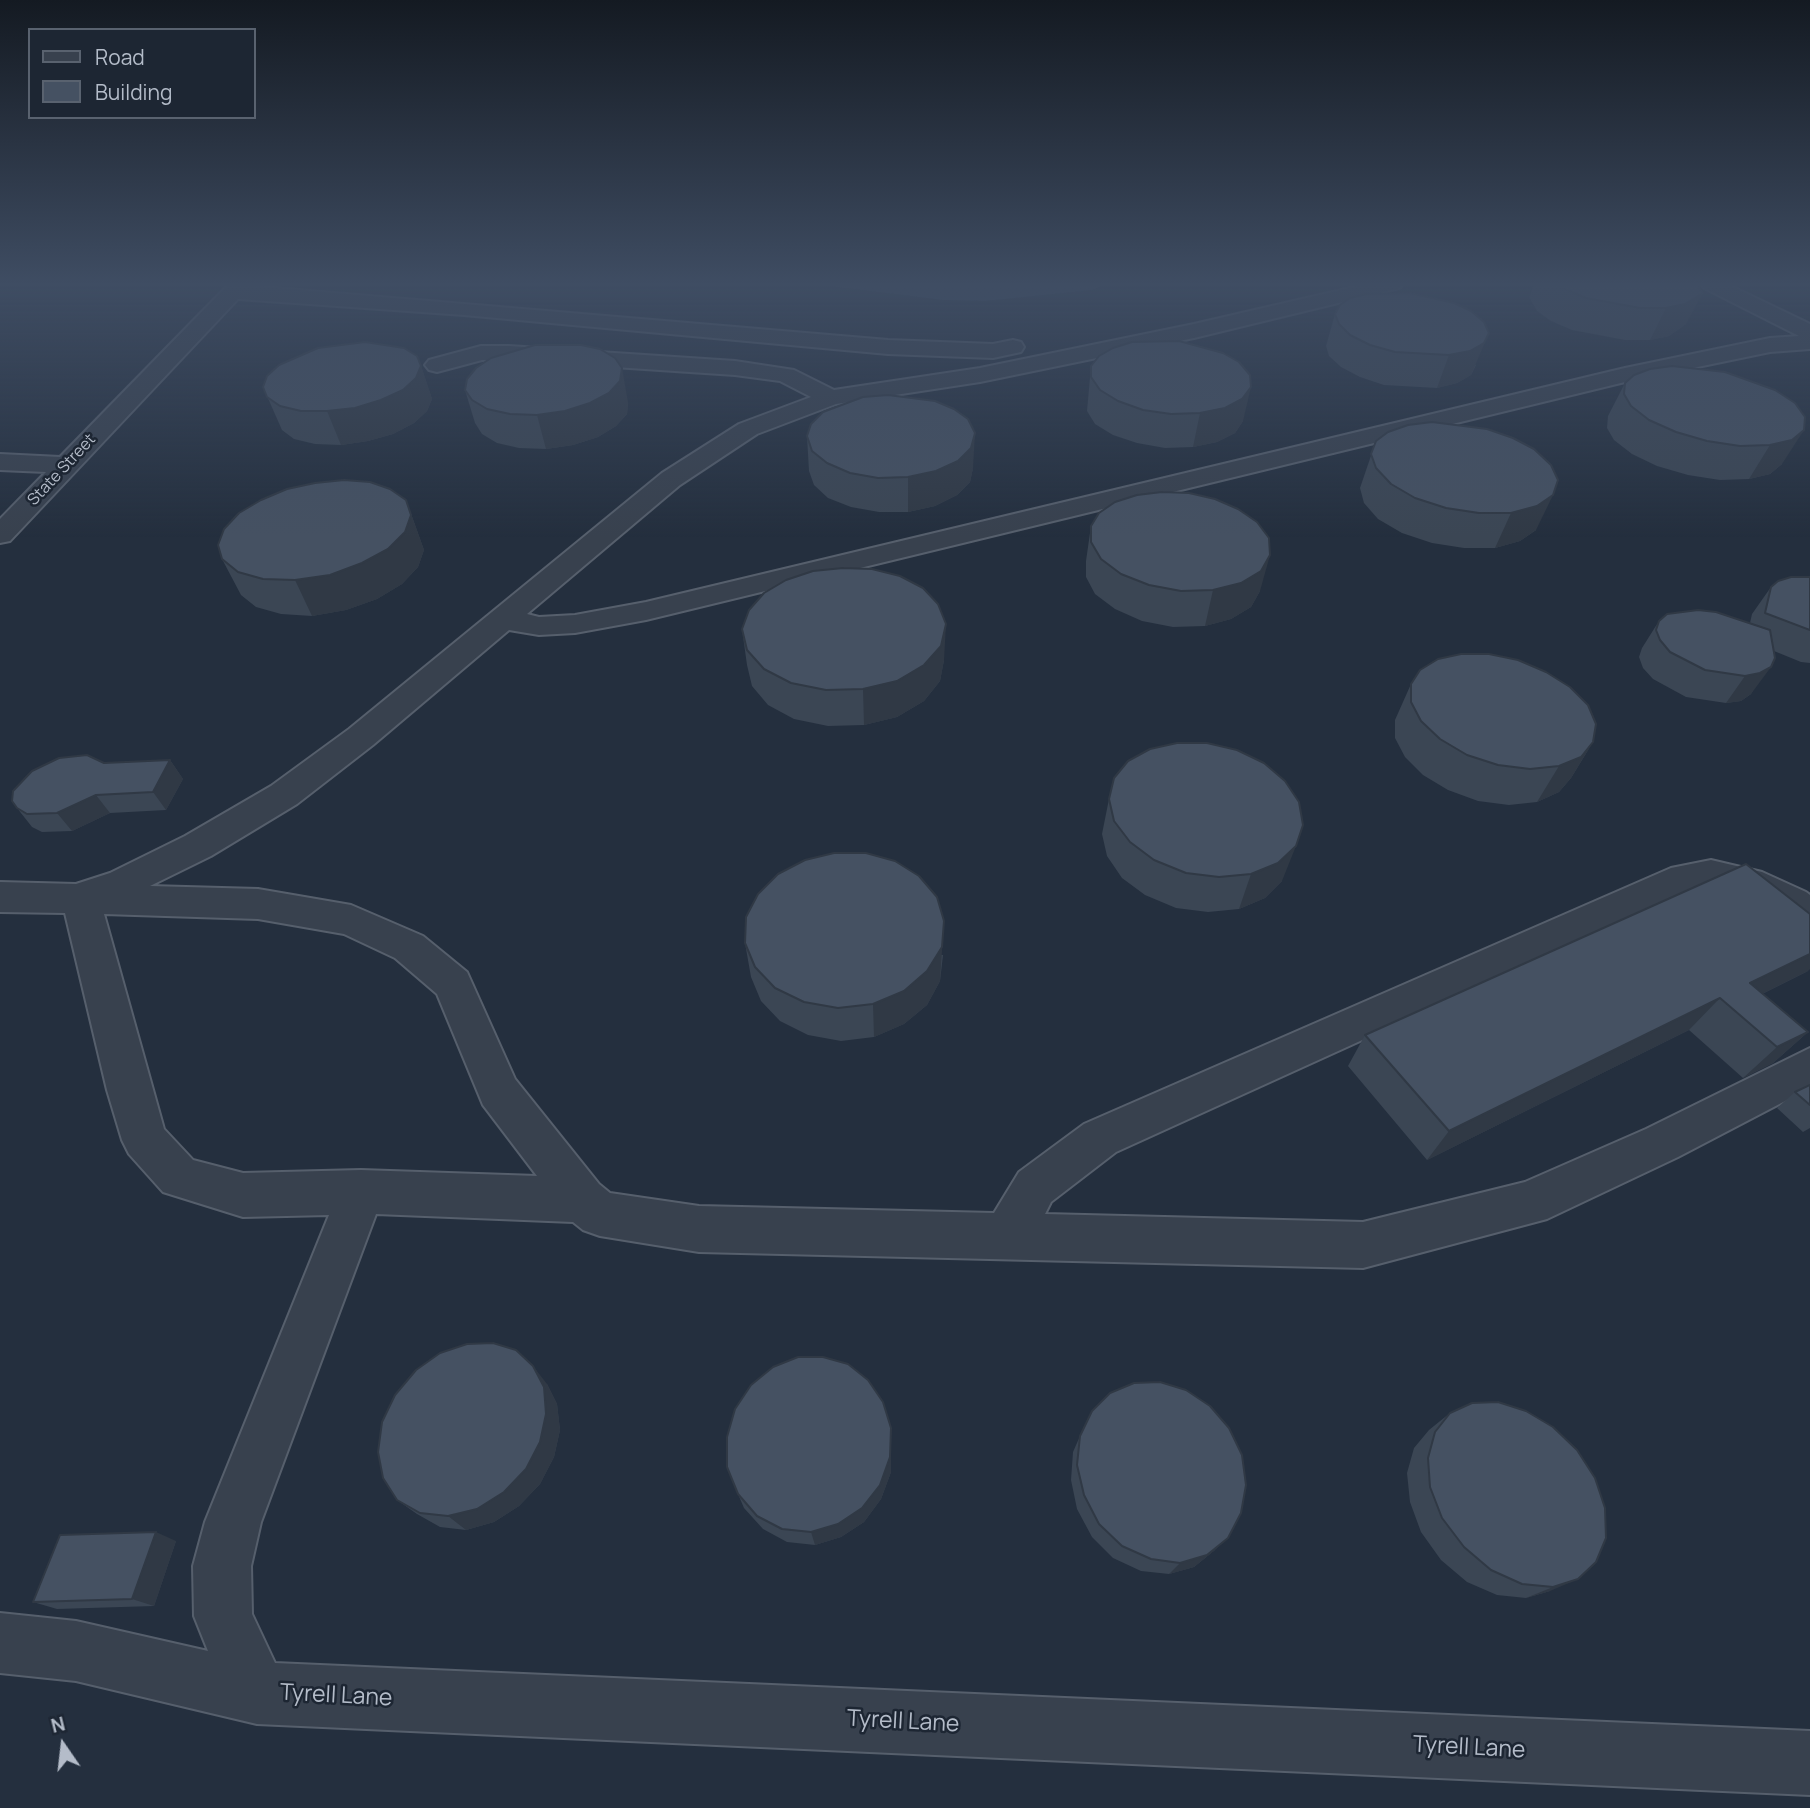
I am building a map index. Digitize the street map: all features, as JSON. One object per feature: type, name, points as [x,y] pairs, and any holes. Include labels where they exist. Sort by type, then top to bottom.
[{"type":"street","name":"State Street","points":[[0,535],[159,368]]},
{"type":"street","points":[[738,368],[786,375],[831,398]]},
{"type":"street","points":[[80,898],[123,883],[187,851],[284,795],[361,737],[671,479],[713,449],[748,429],[831,398],[1012,368]]},
{"type":"street","points":[[502,619],[551,625],[646,611],[1653,368]]},
{"type":"street","points":[[0,462],[67,465]]},
{"type":"street","points":[[1007,1237],[1035,1187],[1100,1138],[1684,878],[1710,874],[1749,881],[1792,902],[1810,917]]},
{"type":"street","points":[[0,897],[258,904],[351,920],[409,947],[453,984],[499,1091],[582,1200],[600,1214],[699,1229],[1363,1245],[1530,1203],[1662,1143],[1810,1067]]},
{"type":"street","points":[[80,898],[129,1090],[145,1140],[179,1177],[243,1195],[360,1192],[582,1200]]},
{"type":"street","points":[[257,1693],[223,1616],[222,1566],[233,1522],[360,1192]]},
{"type":"street","name":"Tyrell Lane","points":[[0,1643],[76,1651],[257,1693],[1810,1763]]},
{"type":"building","points":[[275,368],[420,368],[416,378],[403,390],[355,408],[327,411],[301,411],[280,406],[267,397],[263,387],[267,376]]},
{"type":"building","points":[[476,368],[622,368],[620,381],[609,393],[565,411],[537,415],[510,414],[487,409],[472,400],[465,390],[467,379]]},
{"type":"building","points":[[1091,368],[1244,368],[1250,375],[1251,387],[1242,399],[1225,408],[1200,413],[1171,414],[1143,410],[1118,401],[1100,390],[1091,377]]},
{"type":"building","points":[[1693,368],[1725,372],[1775,390],[1795,403],[1805,417],[1804,430],[1792,440],[1770,445],[1740,446],[1707,441],[1676,432],[1649,420],[1631,406],[1624,394],[1625,383],[1634,375],[1650,369]]},
{"type":"building","points":[[888,395],[935,401],[954,409],[968,419],[975,433],[971,448],[958,461],[936,471],[908,477],[878,478],[850,473],[827,463],[812,451],[807,436],[811,424],[823,412],[863,397]]},
{"type":"building","points":[[1432,422],[1487,429],[1534,449],[1551,465],[1558,480],[1553,495],[1537,506],[1511,513],[1479,513],[1446,508],[1415,498],[1391,484],[1376,468],[1371,454],[1376,441],[1388,432],[1408,425]]},
{"type":"building","points":[[344,480],[370,482],[390,489],[406,500],[411,515],[405,532],[388,549],[362,563],[330,575],[295,580],[263,579],[238,572],[222,559],[218,545],[224,529],[239,513],[287,489]]},
{"type":"building","points":[[1189,493],[1215,499],[1238,509],[1257,522],[1269,538],[1270,555],[1261,571],[1241,583],[1213,590],[1181,591],[1149,585],[1121,574],[1101,559],[1091,542],[1091,526],[1099,513],[1115,502],[1137,495]]},
{"type":"building","points":[[872,569],[900,576],[923,588],[938,604],[946,624],[941,646],[924,665],[897,681],[863,689],[826,690],[791,683],[764,669],[747,650],[742,629],[749,610],[764,593],[786,580],[813,571]]},
{"type":"building","points":[[1791,577],[1810,577],[1810,630],[1765,613],[1771,587],[1778,581]]},
{"type":"building","points":[[1698,610],[1716,612],[1770,630],[1775,658],[1771,667],[1745,676],[1705,670],[1670,652],[1656,630],[1659,621],[1667,614]]},
{"type":"building","points":[[1461,654],[1489,654],[1518,660],[1546,672],[1570,687],[1588,705],[1596,724],[1593,742],[1581,757],[1559,766],[1530,769],[1498,765],[1467,755],[1440,739],[1421,721],[1411,702],[1411,684],[1420,670],[1438,659]]},
{"type":"building","points":[[1177,743],[1207,743],[1237,750],[1264,763],[1285,781],[1299,802],[1303,825],[1296,846],[1278,863],[1251,874],[1219,877],[1186,873],[1154,860],[1130,842],[1114,821],[1109,799],[1114,778],[1128,761],[1150,749]]},
{"type":"building","points":[[87,755],[104,763],[170,760],[153,792],[96,795],[57,813],[27,814],[12,801],[13,791],[32,771],[59,758]]},
{"type":"building","points":[[834,853],[866,853],[895,861],[919,876],[937,897],[944,921],[942,947],[927,971],[904,991],[873,1004],[838,1008],[804,1002],[775,988],[755,967],[745,943],[746,917],[758,894],[778,874],[805,860]]},
{"type":"building","points":[[1746,864],[1810,914],[1810,954],[1750,983],[1808,1032],[1777,1047],[1720,998],[1449,1131],[1365,1035]]},
{"type":"building","points":[[1810,1085],[1810,1105],[1795,1092]]},
{"type":"building","points":[[493,1343],[516,1350],[533,1366],[544,1387],[546,1414],[540,1442],[526,1469],[504,1492],[477,1509],[448,1516],[420,1513],[397,1500],[383,1478],[378,1452],[382,1422],[395,1395],[416,1370],[440,1353],[467,1344]]},
{"type":"building","points":[[798,1357],[823,1357],[848,1364],[868,1380],[883,1402],[891,1428],[890,1457],[880,1485],[862,1508],[838,1524],[811,1532],[782,1529],[757,1516],[738,1494],[727,1467],[727,1437],[735,1409],[751,1385],[773,1367]]},
{"type":"building","points":[[1160,1382],[1186,1390],[1210,1406],[1229,1428],[1242,1455],[1246,1485],[1241,1513],[1228,1538],[1207,1555],[1180,1563],[1151,1559],[1122,1546],[1099,1524],[1084,1495],[1077,1465],[1080,1436],[1092,1411],[1110,1393],[1134,1383]]},
{"type":"building","points":[[1498,1402],[1526,1411],[1553,1427],[1577,1450],[1595,1478],[1605,1508],[1606,1538],[1596,1562],[1578,1579],[1553,1587],[1522,1584],[1491,1570],[1464,1547],[1442,1518],[1430,1487],[1428,1458],[1435,1432],[1450,1413],[1472,1403]]},
{"type":"building","points":[[156,1532],[132,1599],[33,1602],[60,1535]]}]
